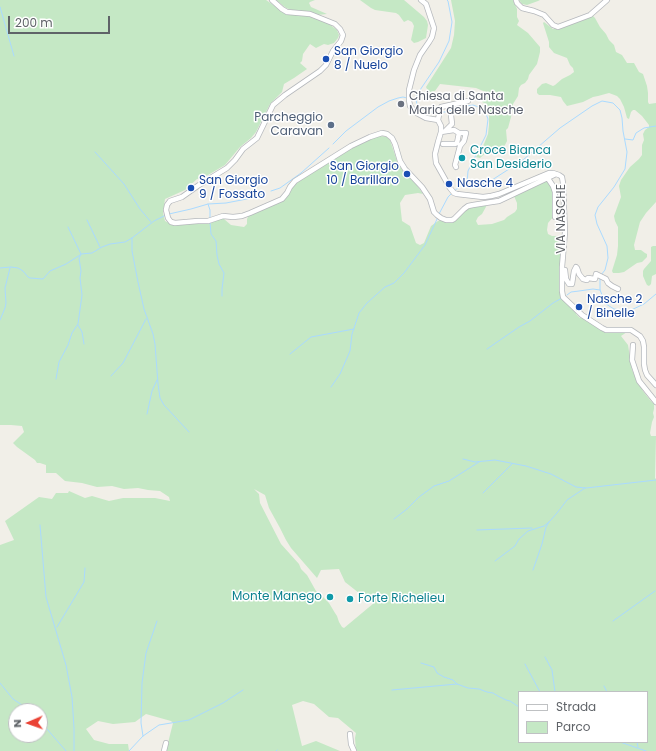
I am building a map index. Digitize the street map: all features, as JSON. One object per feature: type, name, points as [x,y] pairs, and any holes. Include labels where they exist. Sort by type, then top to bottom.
[{"type":"street","points":[[272,0],[287,12],[310,14],[335,24],[343,34],[341,41],[333,51],[326,65],[320,71],[285,94],[273,105],[257,138],[243,149],[227,168],[182,197],[170,201],[166,208],[166,214],[169,221],[175,223],[210,220],[223,216],[242,216],[282,198],[295,181],[302,175],[351,146],[370,137],[382,134],[387,134],[392,138],[397,154],[405,169],[422,187],[430,199],[438,217],[446,220],[454,219],[468,206],[499,201],[556,174]]},
{"type":"street","points":[[421,0],[426,2],[434,28],[432,37],[420,55],[417,63],[409,90],[410,106],[415,112],[426,118],[439,119],[440,109],[444,106],[468,101]]},
{"type":"street","points":[[516,0],[522,8],[544,15],[553,25],[558,27],[590,15],[607,0]]},
{"type":"street","name":"VIA NASCHE","points":[[451,115],[452,124],[450,128],[443,132],[438,142],[435,154],[436,163],[451,190],[456,194],[483,197],[495,196],[549,173],[562,177],[565,232],[562,267],[563,297],[586,318],[606,330],[631,330],[638,334],[642,338],[644,347],[645,370],[647,375],[656,385]]},
{"type":"street","name":"VIA NASCHE","points":[[439,119],[443,132]]},
{"type":"street","points":[[443,132],[454,130],[459,133],[462,132],[466,134],[464,141],[460,146],[456,167]]},
{"type":"street","points":[[443,144],[457,143],[459,133]]},
{"type":"street","points":[[547,177],[555,192],[555,217]]},
{"type":"street","points":[[562,267],[565,268],[566,279],[569,284],[573,282],[574,271],[578,268],[579,274],[583,279],[595,279],[596,274],[606,279],[612,286],[618,288]]},
{"type":"street","points":[[633,345],[632,360],[639,381],[656,402]]},
{"type":"street","points":[[350,734],[351,744],[354,751]]},
{"type":"street","points":[[164,751],[166,743]]},
{"type":"green space","points":[[0,0],[266,0],[285,13],[309,16],[329,24],[337,30],[339,35],[334,43],[328,45],[324,44],[316,48],[310,44],[303,54],[302,61],[300,63],[307,69],[284,84],[282,92],[270,104],[256,132],[240,147],[225,165],[203,178],[197,179],[185,190],[165,199],[163,213],[165,221],[171,224],[211,223],[220,218],[224,219],[231,225],[244,227],[247,224],[249,215],[282,201],[292,187],[300,180],[347,150],[380,136],[387,137],[390,140],[398,164],[414,181],[423,194],[418,193],[405,195],[400,203],[402,221],[410,226],[416,243],[420,245],[424,243],[431,226],[442,220],[452,221],[467,209],[487,205],[476,221],[478,225],[492,224],[504,220],[517,209],[517,203],[514,196],[548,180],[553,192],[554,216],[548,223],[547,230],[548,234],[556,236],[562,244],[560,293],[562,298],[577,312],[576,314],[580,318],[581,317],[606,331],[627,332],[621,336],[628,345],[632,370],[643,391],[654,404],[654,417],[650,433],[651,436],[656,436],[656,751],[356,751],[356,733],[338,718],[329,717],[314,704],[303,701],[292,705],[302,746],[316,741],[340,751],[166,751],[173,723],[171,721],[146,714],[135,722],[113,724],[98,721],[86,729],[94,740],[109,744],[128,744],[129,751],[0,751],[0,545],[14,540],[5,521],[39,497],[52,499],[56,493],[68,493],[69,491],[85,498],[92,496],[109,501],[123,498],[155,498],[170,501],[169,497],[160,491],[138,488],[124,489],[112,486],[97,487],[65,481],[56,473],[46,473],[46,465],[37,463],[13,443],[24,432],[22,426],[0,425]],"holes":[[[254,489],[265,495],[269,508],[291,548],[317,578],[321,570],[339,569],[345,582],[359,593],[367,596],[374,603],[344,628],[342,627],[329,603],[316,591],[299,564],[281,544],[260,503],[259,494]]]},
{"type":"green space","points":[[276,0],[315,0],[309,3],[311,7],[327,14],[317,15],[309,12],[292,10],[286,8]]},
{"type":"green space","points":[[360,0],[404,0],[427,21],[428,25],[426,38],[414,43],[411,40],[414,26],[412,22],[408,20],[404,22],[396,13],[375,10]]},
{"type":"green space","points":[[451,0],[513,0],[517,9],[517,17],[519,21],[517,25],[528,33],[540,47],[537,64],[525,83],[519,88],[518,96],[513,104],[511,117],[506,130],[507,141],[505,145],[497,153],[487,152],[480,158],[476,157],[488,134],[489,111],[487,104],[482,102],[488,93],[476,88],[440,84],[435,91],[430,92],[426,87],[451,48],[455,21]]},
{"type":"green space","points":[[519,0],[540,0],[527,5],[522,4]]},
{"type":"green space","points":[[593,16],[614,45],[616,52],[622,55],[627,63],[634,63],[639,72],[643,74],[647,86],[648,102],[649,104],[656,103],[656,202],[640,222],[634,245],[635,250],[641,250],[647,254],[647,257],[642,262],[637,263],[624,272],[619,273],[613,273],[612,271],[618,246],[618,227],[614,216],[621,197],[619,186],[621,180],[630,167],[642,155],[642,145],[644,140],[643,134],[649,125],[635,110],[631,112],[629,119],[627,118],[620,99],[609,93],[567,106],[561,97],[539,95],[537,93],[537,89],[542,84],[546,83],[553,86],[574,72],[567,58],[554,53],[549,47],[549,42],[543,23],[544,22],[553,29],[559,29]]},
{"type":"green space","points":[[656,246],[656,274],[652,276],[651,284],[649,286],[647,285],[643,276],[643,271],[651,261],[651,247]]},
{"type":"waterway","points":[[437,112],[430,112],[419,108],[416,100],[417,94],[439,62],[449,41],[452,22],[447,0]]},
{"type":"waterway","points":[[0,7],[14,56]]},
{"type":"waterway","points":[[333,144],[346,131],[378,107],[398,98],[407,98]]},
{"type":"waterway","points":[[442,112],[473,105],[484,109],[488,119],[486,135],[468,171],[467,183],[471,187],[479,186],[492,180],[523,160],[560,128],[592,106],[602,101],[613,103],[620,110],[627,152],[625,169],[614,187],[598,207],[595,215],[597,224],[607,246],[608,258],[605,270],[601,275]]},
{"type":"waterway","points":[[625,139],[633,140],[636,133],[644,128],[656,126]]},
{"type":"waterway","points":[[271,191],[280,188],[301,173],[329,148]]},
{"type":"waterway","points":[[95,152],[124,184],[140,209],[151,222]]},
{"type":"waterway","points":[[454,191],[467,183]]},
{"type":"waterway","points":[[169,214],[208,204],[226,203],[252,198],[265,193]]},
{"type":"waterway","points":[[439,214],[448,197],[452,193]]},
{"type":"waterway","points":[[208,204],[210,219]]},
{"type":"waterway","points":[[81,254],[92,253],[110,244],[125,242],[154,221],[166,215]]},
{"type":"waterway","points":[[331,387],[340,374],[350,351],[352,334],[359,313],[367,303],[385,287],[394,283],[404,273],[425,245],[438,217]]},
{"type":"waterway","points":[[87,220],[100,247]]},
{"type":"waterway","points":[[210,222],[211,234],[216,241],[219,264],[224,273],[222,296]]},
{"type":"waterway","points":[[56,379],[59,362],[68,345],[72,333],[78,324],[82,295],[79,258],[81,254],[68,227]]},
{"type":"waterway","points":[[132,238],[132,251],[138,282],[144,309],[155,344],[160,398],[164,405],[189,432]]},
{"type":"waterway","points":[[0,268],[18,268],[30,278],[43,279],[50,271],[66,264],[80,255]]},
{"type":"waterway","points":[[0,320],[6,303],[5,288],[10,268]]},
{"type":"waterway","points":[[600,278],[600,290],[606,304],[614,309],[629,311],[644,304],[656,294]]},
{"type":"waterway","points":[[567,295],[571,292],[593,289],[600,290]]},
{"type":"waterway","points":[[487,349],[562,298]]},
{"type":"waterway","points":[[111,376],[123,363],[146,319]]},
{"type":"waterway","points":[[78,325],[82,332],[84,344]]},
{"type":"waterway","points":[[290,354],[311,337],[354,329]]},
{"type":"waterway","points":[[147,414],[152,391],[157,380]]},
{"type":"waterway","points":[[463,459],[475,462],[495,460],[526,466],[551,474],[576,487],[586,488],[656,480]]},
{"type":"waterway","points":[[394,519],[434,486],[449,481],[479,462]]},
{"type":"waterway","points":[[483,493],[512,464]]},
{"type":"waterway","points":[[495,561],[515,546],[519,539],[528,531],[544,526],[567,500],[585,488]]},
{"type":"waterway","points":[[533,570],[546,527],[549,522]]},
{"type":"waterway","points":[[40,525],[46,597],[66,665],[72,697],[74,751]]},
{"type":"waterway","points":[[477,530],[532,528]]},
{"type":"waterway","points":[[57,627],[84,582],[85,568]]},
{"type":"waterway","points":[[613,621],[655,591]]},
{"type":"waterway","points":[[143,736],[141,723],[142,683],[146,653],[157,621]]},
{"type":"waterway","points":[[545,657],[552,670],[555,691]]},
{"type":"waterway","points":[[421,663],[434,667],[437,673],[453,680],[457,684],[468,688],[493,693],[518,706]]},
{"type":"waterway","points":[[525,664],[539,691]]},
{"type":"waterway","points":[[0,683],[13,699],[19,703]]},
{"type":"waterway","points":[[392,690],[457,684]]},
{"type":"waterway","points":[[604,686],[606,691]]},
{"type":"waterway","points":[[129,751],[143,736],[159,725],[189,720],[223,703],[243,690]]},
{"type":"waterway","points":[[48,730],[66,751]]},
{"type":"waterway","points":[[623,743],[646,751]]},
{"type":"waterway","points":[[637,743],[638,747]]},
{"type":"place","name":"San Giorgio 8 / Nuelo","points":[[326,59]]},
{"type":"place","name":"Chiesa di Santa Maria delle Nasche","points":[[401,104]]},
{"type":"place","name":"Parcheggio Caravan","points":[[331,125]]},
{"type":"place","name":"Croce Bianca San Desiderio","points":[[462,158]]},
{"type":"place","name":"San Giorgio 10 / Barillaro","points":[[407,174]]},
{"type":"place","name":"Nasche 4","points":[[449,184]]},
{"type":"place","name":"San Giorgio 9 / Fossato","points":[[191,188]]},
{"type":"place","name":"Nasche 2 / Binelle","points":[[579,307]]},
{"type":"place","name":"Monte Manego","points":[[330,597]]},
{"type":"place","name":"Forte Richelieu","points":[[350,599]]}]
